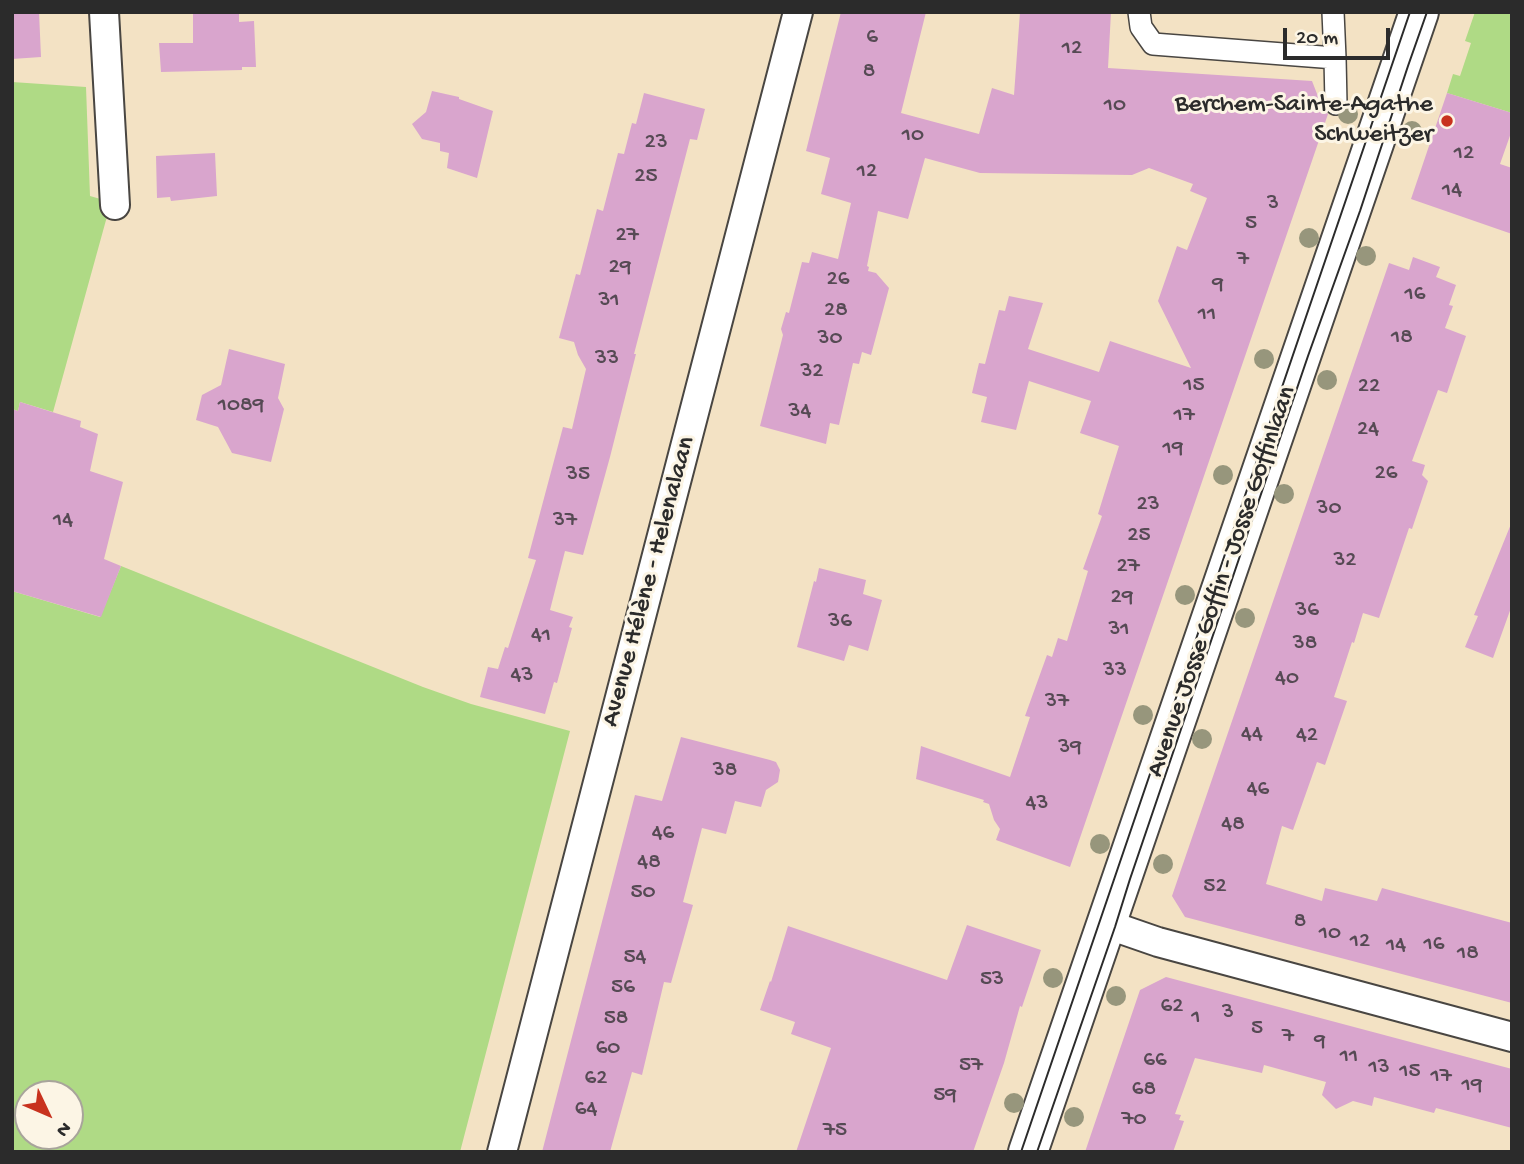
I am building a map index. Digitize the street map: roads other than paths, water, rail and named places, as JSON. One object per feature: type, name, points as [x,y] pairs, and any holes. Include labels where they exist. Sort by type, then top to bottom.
[{"type":"main road","name":"Avenue Josse Goffin - Josse Goffinlaan","points":[[1028,1152],[1419,12]]},
{"type":"street","points":[[104,12],[115,205]]},
{"type":"street","name":"Avenue Hélène - Helenalaan","points":[[502,1152],[798,12]]},
{"type":"street","points":[[1139,12],[1141,27],[1153,44],[1335,58]]},
{"type":"street","points":[[1333,12],[1336,104]]},
{"type":"street","points":[[1106,924],[1158,942],[1512,1037]]},
{"type":"tram line","points":[[1021,1152],[1410,12]]},
{"type":"tram line","points":[[1037,1152],[1427,12]]},
{"type":"place","name":"Berchem-Sainte-Agathe Schweitzer","points":[[1447,121]]}]
